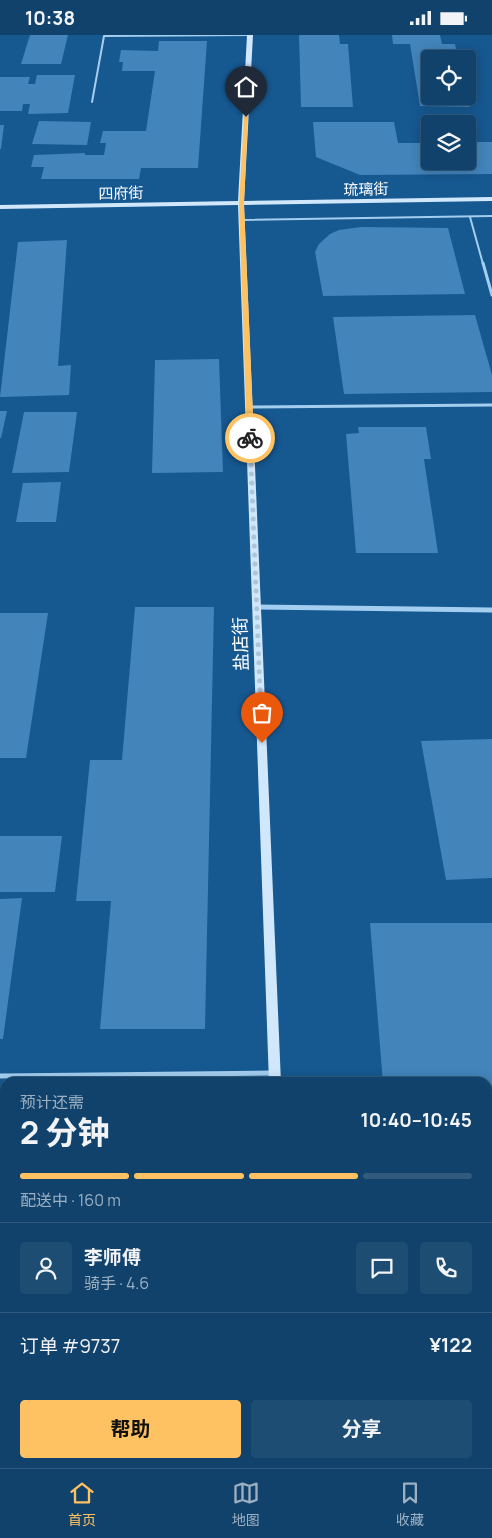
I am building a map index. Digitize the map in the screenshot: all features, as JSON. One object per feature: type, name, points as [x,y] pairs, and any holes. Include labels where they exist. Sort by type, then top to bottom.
[{"type":"street","name":"盐店街","points":[[250,35],[241,204],[275,1077]]},
{"type":"street","name":"琉璃街","points":[[241,204],[492,199]]},
{"type":"street","name":"四府街","points":[[0,207],[241,204]]},
{"type":"street","points":[[257,607],[492,610]]},
{"type":"lane","points":[[92,102],[104,36],[250,35]]},
{"type":"lane","points":[[470,217],[492,295]]},
{"type":"lane","points":[[242,220],[492,217]]},
{"type":"lane","points":[[249,407],[492,405]]},
{"type":"lane","points":[[0,1076],[138,1077]]},
{"type":"building","points":[[30,35],[68,35],[61,64],[21,64]]},
{"type":"building","points":[[299,35],[339,35],[340,44],[348,44],[353,107],[301,107]]},
{"type":"building","points":[[392,35],[440,35],[442,44],[455,44],[456,50],[421,50],[421,105],[469,105],[470,107],[420,106],[410,44],[393,44]]},
{"type":"building","points":[[159,41],[207,41],[198,168],[141,168],[139,179],[41,179],[44,167],[31,167],[34,155],[85,153],[85,155],[104,155],[106,143],[100,143],[103,131],[146,131],[155,71],[122,71],[123,62],[119,62],[121,50],[158,51]]},
{"type":"building","points":[[37,75],[75,75],[68,113],[28,114],[30,104],[23,104],[22,111],[0,111],[0,77],[30,77],[28,84],[35,84]]},
{"type":"building","points":[[39,121],[91,122],[87,145],[32,144]]},
{"type":"building","points":[[313,122],[394,122],[398,143],[421,143],[421,170],[476,170],[476,142],[492,142],[492,174],[360,175],[316,157]]},
{"type":"building","points":[[0,125],[4,125],[1,149],[0,149]]},
{"type":"building","points":[[361,227],[448,228],[465,294],[323,296],[315,252],[319,244],[330,234],[339,230]]},
{"type":"building","points":[[67,240],[58,366],[71,365],[69,395],[0,397],[18,242]]},
{"type":"building","points":[[475,315],[492,375],[492,392],[344,394],[333,317]]},
{"type":"building","points":[[219,359],[223,472],[152,473],[155,360]]},
{"type":"building","points":[[0,411],[7,411],[1,438],[0,438]]},
{"type":"building","points":[[24,412],[77,412],[69,472],[12,473]]},
{"type":"building","points":[[358,427],[426,427],[431,459],[424,459],[438,553],[356,553],[346,434],[359,433]]},
{"type":"building","points":[[61,482],[56,522],[16,522],[23,483]]},
{"type":"building","points":[[135,607],[214,607],[205,1029],[100,1029],[111,901],[76,901],[90,760],[122,760]]},
{"type":"building","points":[[0,613],[48,613],[26,758],[0,758]]},
{"type":"building","points":[[492,739],[492,878],[446,880],[421,741]]},
{"type":"building","points":[[0,836],[62,836],[55,892],[0,892]]},
{"type":"building","points":[[22,898],[3,1039],[0,1039],[0,899]]},
{"type":"building","points":[[370,923],[492,923],[492,1077],[383,1077]]},
{"type":"way so far","points":[[250,438],[262,743]]},
{"type":"route","points":[[246,117],[241,204],[250,438]]}]
